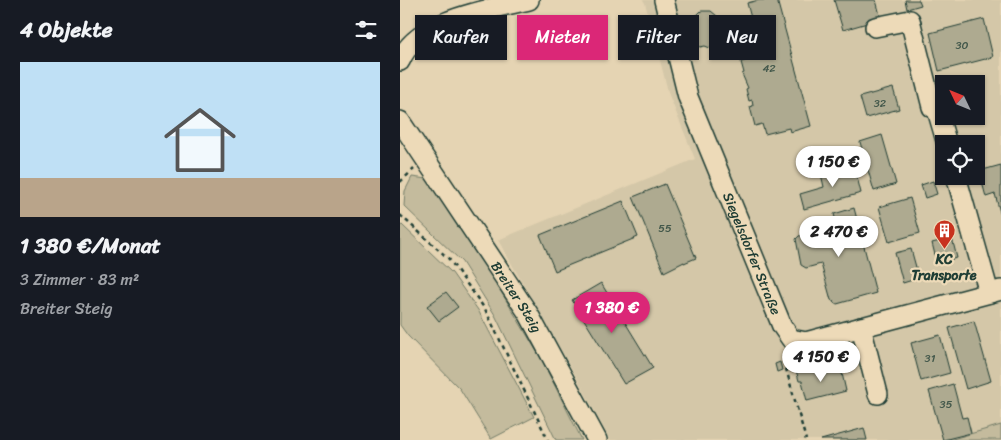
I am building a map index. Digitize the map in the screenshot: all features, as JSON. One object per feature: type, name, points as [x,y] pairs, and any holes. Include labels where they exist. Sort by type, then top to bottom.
[{"type":"street","points":[[400,61],[410,45],[425,33],[445,23],[529,0]]},
{"type":"street","name":"Siegelsdorfer Straße","points":[[664,0],[688,96],[782,326],[791,339]]},
{"type":"street","points":[[875,27],[910,20],[932,107],[937,110],[944,135]]},
{"type":"street","name":"Breiter Steig","points":[[400,121],[528,312],[597,440]]},
{"type":"street","points":[[791,339],[806,342],[995,292],[959,185]]},
{"type":"street","points":[[861,327],[878,394]]},
{"type":"path","points":[[400,182],[425,160]]},
{"type":"path","points":[[400,215],[449,259],[486,309],[548,440]]},
{"type":"path","points":[[791,339],[783,358],[806,440]]},
{"type":"shaded area","points":[[643,0],[1001,0],[1001,425],[949,440],[610,440],[576,376],[498,240],[695,159],[669,95],[660,60],[699,60],[699,15],[648,15]]},
{"type":"shaded area","points":[[412,177],[427,179],[485,265],[542,360],[582,440],[556,440],[495,315],[462,262],[404,206],[405,191]]},
{"type":"shaded area","points":[[402,225],[452,273],[478,310],[534,417],[491,439],[460,389],[408,336],[400,325],[400,226]]},
{"type":"shaded area","points":[[1001,425],[1001,440],[949,440]]},
{"type":"building","points":[[759,0],[777,0],[811,126],[790,132],[789,128],[765,134],[762,124],[755,126],[750,107],[753,106],[752,100],[749,101],[746,89],[748,88],[742,74],[744,73],[741,62],[748,60],[776,60],[776,15],[750,15],[747,3]]},
{"type":"building","points":[[834,0],[876,0],[881,19],[843,30]]},
{"type":"building","points":[[905,0],[919,0],[921,5],[907,9]]},
{"type":"building","points":[[701,11],[711,11],[716,15],[709,15],[709,48],[699,46],[699,15],[697,15]]},
{"type":"building","points":[[984,19],[993,57],[939,71],[930,33]]},
{"type":"building","points":[[893,88],[899,109],[866,118],[860,97]]},
{"type":"building","points":[[882,135],[896,184],[874,191],[860,142]]},
{"type":"building","points":[[854,165],[861,193],[804,209],[800,194],[824,187],[821,174]]},
{"type":"building","points":[[1001,165],[1001,216],[995,194],[986,197],[983,185],[985,185],[985,169]]},
{"type":"building","points":[[933,181],[937,194],[925,198],[921,185]]},
{"type":"building","points":[[665,184],[696,258],[664,272],[633,197]]},
{"type":"building","points":[[910,198],[920,233],[889,242],[879,207]]},
{"type":"building","points":[[623,201],[638,237],[555,271],[540,235]]},
{"type":"building","points":[[854,208],[876,293],[837,304],[831,300],[821,264],[806,268],[801,265],[796,239],[799,236],[837,225],[834,214]]},
{"type":"building","name":"KC Transporte","points":[[952,238],[957,258],[937,263],[932,243]]},
{"type":"building","points":[[911,249],[919,278],[903,283],[895,253]]},
{"type":"building","points":[[601,283],[653,368],[624,384],[572,300]]},
{"type":"building","points":[[446,292],[458,307],[439,321],[427,306]]},
{"type":"building","points":[[974,321],[991,381],[966,389],[949,328]]},
{"type":"building","points":[[940,335],[950,373],[921,381],[911,343]]},
{"type":"building","points":[[780,362],[782,370],[777,372],[775,364]]},
{"type":"building","points":[[818,365],[820,375],[841,369],[846,391],[807,401],[802,381],[799,381],[796,370]]},
{"type":"building","points":[[953,384],[962,418],[967,417],[971,433],[943,440],[929,391]]},
{"type":"building","points":[[864,428],[867,440],[821,440]]},
{"type":"place","name":"KC Transporte","points":[[944,250]]}]
